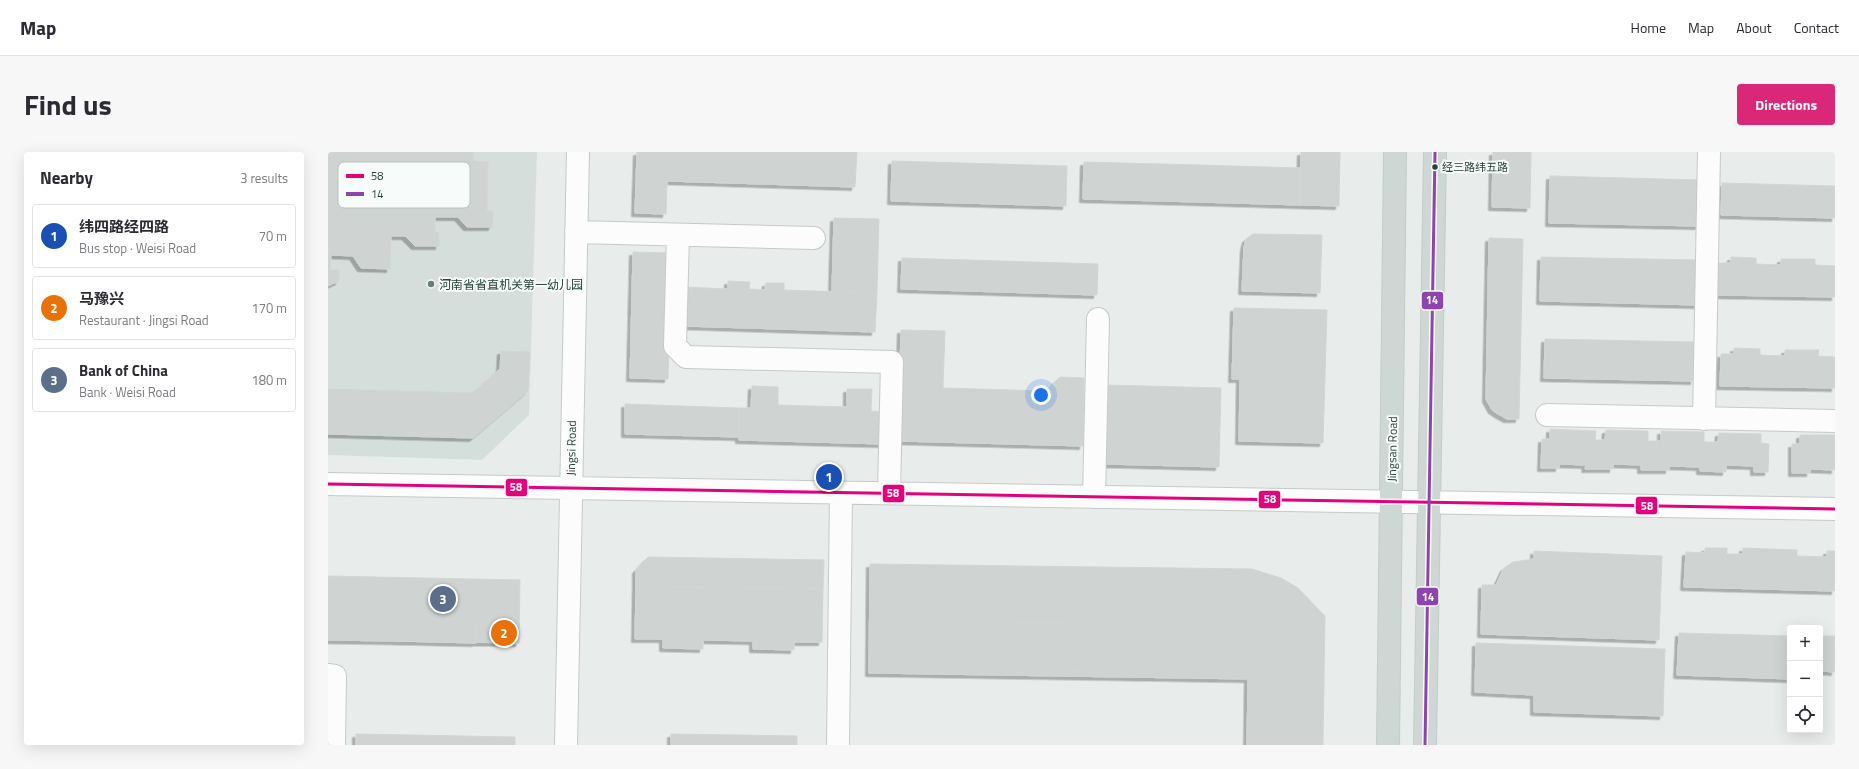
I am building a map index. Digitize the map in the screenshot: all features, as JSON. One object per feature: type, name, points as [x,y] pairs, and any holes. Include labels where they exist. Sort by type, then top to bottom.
[{"type":"main road","name":"Jingsan Road","points":[[1388,745],[1395,152]]},
{"type":"main road","points":[[1425,745],[1435,152]]},
{"type":"street","name":"Jingsi Road","points":[[566,745],[570,488],[578,152]]},
{"type":"street","points":[[1704,419],[1709,152]]},
{"type":"street","points":[[576,232],[814,238]]},
{"type":"street","points":[[678,235],[675,346],[686,357],[892,362],[889,493]]},
{"type":"street","points":[[1094,496],[1098,319]]},
{"type":"street","points":[[1547,415],[1835,421]]},
{"type":"street","points":[[328,484],[1835,509]]},
{"type":"street","points":[[838,745],[841,492]]},
{"type":"street","points":[[328,675],[336,676],[334,745]]},
{"type":"shaded area","name":"河南省省直机关第一幼儿园","points":[[328,152],[537,152],[529,415],[482,460],[328,455]]},
{"type":"building","points":[[328,152],[473,152],[473,161],[488,162],[487,211],[493,211],[492,227],[467,227],[458,217],[435,217],[435,232],[439,232],[439,246],[415,246],[405,236],[391,236],[390,269],[361,268],[353,256],[331,255],[330,270],[339,270],[339,281],[328,286]]},
{"type":"building","points":[[637,152],[857,152],[855,187],[667,181],[666,214],[635,213]]},
{"type":"building","points":[[1301,152],[1340,152],[1339,206],[1300,205]]},
{"type":"building","points":[[1493,152],[1531,152],[1530,208],[1492,207]]},
{"type":"building","points":[[892,161],[1067,166],[1066,206],[891,201]]},
{"type":"building","points":[[1084,162],[1199,165],[1198,202],[1083,199]]},
{"type":"building","points":[[1199,165],[1300,168],[1300,205],[1198,202]]},
{"type":"building","points":[[1550,176],[1700,180],[1699,226],[1549,223]]},
{"type":"building","points":[[1722,183],[1835,186],[1835,218],[1721,215]]},
{"type":"building","points":[[834,218],[879,219],[877,293],[832,291]]},
{"type":"building","points":[[1253,234],[1322,235],[1320,293],[1242,291],[1244,247],[1246,239]]},
{"type":"building","points":[[1489,238],[1523,239],[1519,419],[1507,419],[1498,414],[1492,410],[1486,399]]},
{"type":"building","points":[[633,252],[671,253],[668,379],[630,378]]},
{"type":"building","points":[[1541,257],[1699,260],[1698,305],[1540,301]]},
{"type":"building","points":[[1731,257],[1756,258],[1756,264],[1781,265],[1781,259],[1815,259],[1815,265],[1835,266],[1835,297],[1716,295],[1717,263],[1731,263]]},
{"type":"building","points":[[902,258],[1098,264],[1097,295],[901,289]]},
{"type":"building","points":[[728,281],[750,282],[749,289],[765,290],[766,283],[784,283],[784,290],[877,293],[875,332],[683,326],[684,287],[728,289]]},
{"type":"building","points":[[1234,308],[1327,310],[1323,443],[1239,441],[1240,379],[1232,379]]},
{"type":"building","points":[[901,330],[945,331],[943,388],[1046,391],[1060,377],[1084,378],[1083,446],[898,441]]},
{"type":"building","points":[[1545,339],[1695,342],[1694,381],[1544,378]]},
{"type":"building","points":[[1734,348],[1760,349],[1760,355],[1785,356],[1785,350],[1819,350],[1818,356],[1835,357],[1835,388],[1720,386],[1721,354],[1734,354]]},
{"type":"building","points":[[501,351],[530,352],[528,391],[473,438],[328,434],[328,389],[473,393],[500,369]]},
{"type":"building","points":[[1107,385],[1221,388],[1219,467],[1104,464]]},
{"type":"building","points":[[752,386],[778,387],[778,405],[847,407],[847,389],[872,389],[871,411],[884,412],[883,444],[739,440],[739,408],[751,408]]},
{"type":"building","points":[[625,404],[739,408],[739,437],[625,434]]},
{"type":"building","points":[[1550,429],[1596,431],[1595,440],[1605,440],[1606,430],[1648,431],[1648,441],[1661,441],[1661,431],[1704,432],[1704,442],[1718,442],[1719,433],[1761,434],[1761,443],[1769,444],[1768,472],[1754,472],[1754,466],[1726,465],[1726,472],[1700,471],[1700,467],[1669,466],[1669,470],[1641,470],[1641,465],[1613,464],[1613,469],[1585,469],[1586,465],[1559,464],[1559,468],[1541,468],[1542,439],[1550,439]]},
{"type":"building","points":[[1800,435],[1835,435],[1835,470],[1810,469],[1810,473],[1792,473],[1792,444],[1800,444]]},
{"type":"building","points":[[1705,548],[1727,548],[1727,554],[1743,554],[1743,548],[1797,550],[1797,556],[1827,557],[1827,551],[1835,551],[1835,591],[1684,587],[1686,552],[1705,553]]},
{"type":"building","points":[[1534,551],[1662,556],[1659,640],[1481,634],[1482,585],[1496,585],[1504,568],[1513,562],[1534,559]]},
{"type":"building","points":[[648,557],[824,560],[823,589],[636,586],[636,570]]},
{"type":"building","points":[[870,564],[1252,569],[1281,578],[1298,588],[1325,616],[1323,745],[1247,745],[1248,679],[869,673]]},
{"type":"building","points":[[328,576],[520,580],[519,643],[328,640]]},
{"type":"building","points":[[368,585],[512,587],[511,624],[476,623],[476,643],[396,641],[397,622],[367,621]]},
{"type":"building","points":[[636,586],[823,589],[822,642],[794,642],[794,650],[753,649],[753,641],[703,640],[703,649],[663,648],[663,639],[635,639]]},
{"type":"building","points":[[937,621],[1087,624],[1086,671],[936,668]]},
{"type":"building","points":[[1679,633],[1787,636],[1787,679],[1677,675]]},
{"type":"building","points":[[1823,636],[1835,636],[1835,672],[1823,671]]},
{"type":"building","points":[[1476,643],[1665,649],[1663,716],[1534,712],[1534,695],[1475,692]]},
{"type":"building","points":[[356,734],[515,737],[515,745],[356,745]]},
{"type":"building","points":[[671,734],[797,736],[797,745],[671,745]]},
{"type":"transit line","name":"14","points":[[1425,745],[1435,152]]},
{"type":"transit line","name":"58","points":[[328,484],[1835,509]]},
{"type":"place","name":"经三路纬五路","points":[[1435,167]]},
{"type":"place","name":"河南省省直机关第一幼儿园","points":[[431,284]]},
{"type":"place","name":"纬四路经四路","points":[[829,477]]},
{"type":"place","name":"Bank of China","points":[[443,599]]},
{"type":"place","name":"马豫兴","points":[[504,633]]}]
